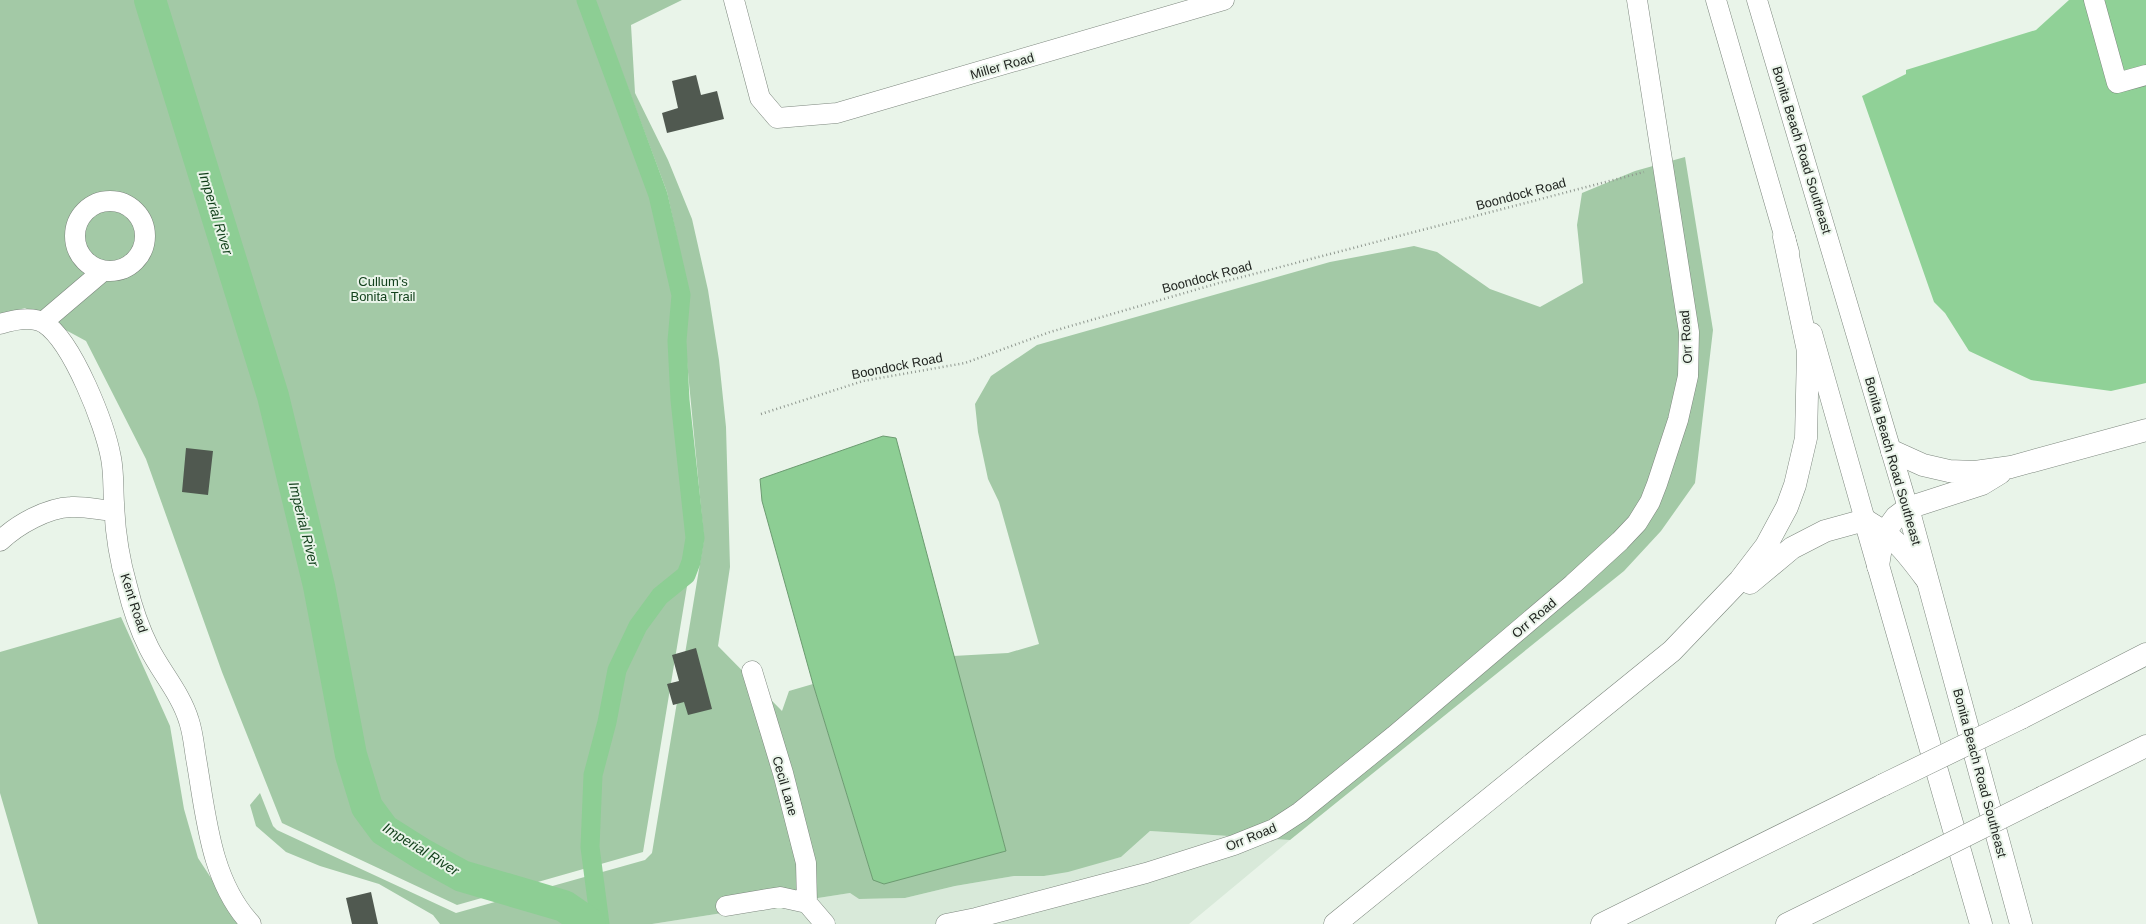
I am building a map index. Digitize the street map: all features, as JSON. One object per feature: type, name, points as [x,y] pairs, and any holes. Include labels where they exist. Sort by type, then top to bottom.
[{"type":"main road","points":[[1672,651],[1754,564],[1778,526],[1795,485],[1806,438],[1808,351],[1784,237]]},
{"type":"main road","points":[[1892,451],[1923,465],[1949,471],[1974,472],[2011,467],[2146,430]]},
{"type":"main road","points":[[1878,566],[1881,547],[1886,532],[1896,517],[1908,508],[1982,484],[2011,467]]},
{"type":"main road","name":"Bonita Beach Road Southeast","points":[[1908,508],[2021,924]]},
{"type":"main road","points":[[1866,520],[1980,924]]},
{"type":"main road","points":[[1335,924],[1672,651],[1792,548],[1825,531],[1866,520],[1886,532],[1901,546],[1927,580]]},
{"type":"main road","points":[[1602,924],[1882,785],[2021,718],[2146,654]]},
{"type":"main road","points":[[1787,924],[2146,746]]},
{"type":"street","name":"Miller Road","points":[[734,0],[760,98],[777,118],[837,113],[1224,0]]},
{"type":"street","name":"Orr Road","points":[[946,924],[976,918],[1146,872],[1234,845],[1274,829],[1300,812],[1394,736],[1573,584],[1620,541],[1637,523],[1650,502],[1678,420],[1688,376],[1689,332],[1662,168],[1637,0]]},
{"type":"street","points":[[1716,0],[1866,520]]},
{"type":"street","name":"Bonita Beach Road Southeast","points":[[1757,0],[1908,508]]},
{"type":"street","points":[[2094,0],[2117,83],[2146,75]]},
{"type":"street","points":[[0,324],[28,319],[43,322],[103,271]]},
{"type":"street","name":"Kent Road","points":[[43,322],[65,345],[92,398],[105,433],[112,460],[117,549],[139,624],[149,648],[177,696],[189,721],[213,852],[223,881],[240,912],[251,924]]},
{"type":"street","points":[[0,541],[22,525],[52,510],[72,507],[114,511]]},
{"type":"street","name":"Cecil Lane","points":[[752,671],[806,863],[807,904]]},
{"type":"street","points":[[726,906],[780,897],[807,904],[825,924]]},
{"type":"path","name":"Boondock Road","points":[[761,414],[862,381],[965,363],[1050,332],[1219,283],[1662,168]]},
{"type":"shaded area","points":[[2069,0],[2146,0],[2146,383],[2111,391],[2031,380],[1969,351],[1945,313],[1934,302],[1862,96],[1906,74],[1906,70],[2036,30]]},
{"type":"shaded area","points":[[883,436],[896,438],[1006,851],[884,884],[873,880],[813,684],[762,501],[760,479]]},
{"type":"shaded area","points":[[1150,831],[1290,840],[1189,924],[652,924],[850,893],[859,899],[905,898],[955,886],[1014,876],[1044,876],[1121,857]]},
{"type":"green space","name":"Cullum's Bonita Trail","points":[[0,0],[586,0],[658,194],[681,295],[677,341],[695,538],[643,852],[457,905],[282,823],[222,672],[146,459],[86,341],[25,308],[0,315]]},
{"type":"green space","points":[[595,0],[682,0],[631,25],[635,93],[668,160],[692,219],[708,290],[719,360],[726,427],[730,567],[718,646],[782,711],[789,691],[813,684],[873,880],[1006,851],[953,656],[1008,653],[1039,644],[999,502],[988,479],[978,432],[975,404],[991,376],[1037,345],[1330,262],[1414,246],[1437,252],[1490,289],[1540,307],[1583,283],[1577,225],[1582,193],[1635,171],[1685,157],[1713,330],[1695,483],[1661,531],[1624,571],[1290,840],[1150,831],[1121,857],[1068,872],[1044,876],[1014,876],[955,886],[905,898],[859,899],[850,893],[652,924],[440,924],[433,915],[379,884],[320,866],[286,852],[256,826],[250,805],[260,793],[273,826],[277,830],[456,913],[645,860],[652,853],[704,539],[685,341],[689,293],[667,192]]},
{"type":"green space","points":[[121,617],[170,726],[184,809],[198,858],[241,924],[38,924],[0,793],[0,652]]},
{"type":"building","points":[[696,75],[701,95],[717,91],[724,119],[667,133],[662,113],[678,108],[672,81]]},
{"type":"building","points":[[186,448],[213,451],[208,495],[182,492]]},
{"type":"building","points":[[696,648],[712,709],[688,715],[684,702],[673,705],[667,684],[679,681],[672,655]]},
{"type":"building","points":[[371,892],[378,924],[352,924],[346,898]]},
{"type":"waterway","name":"Imperial River","points":[[150,0],[273,396],[319,586],[351,755],[367,807],[384,830],[422,854],[462,876],[564,906],[590,924]]},
{"type":"waterway","points":[[586,0],[658,195],[681,295],[677,341],[680,400],[695,538],[691,562],[686,575],[660,596],[638,626],[617,670],[607,722],[593,775],[590,847],[600,924]]}]
